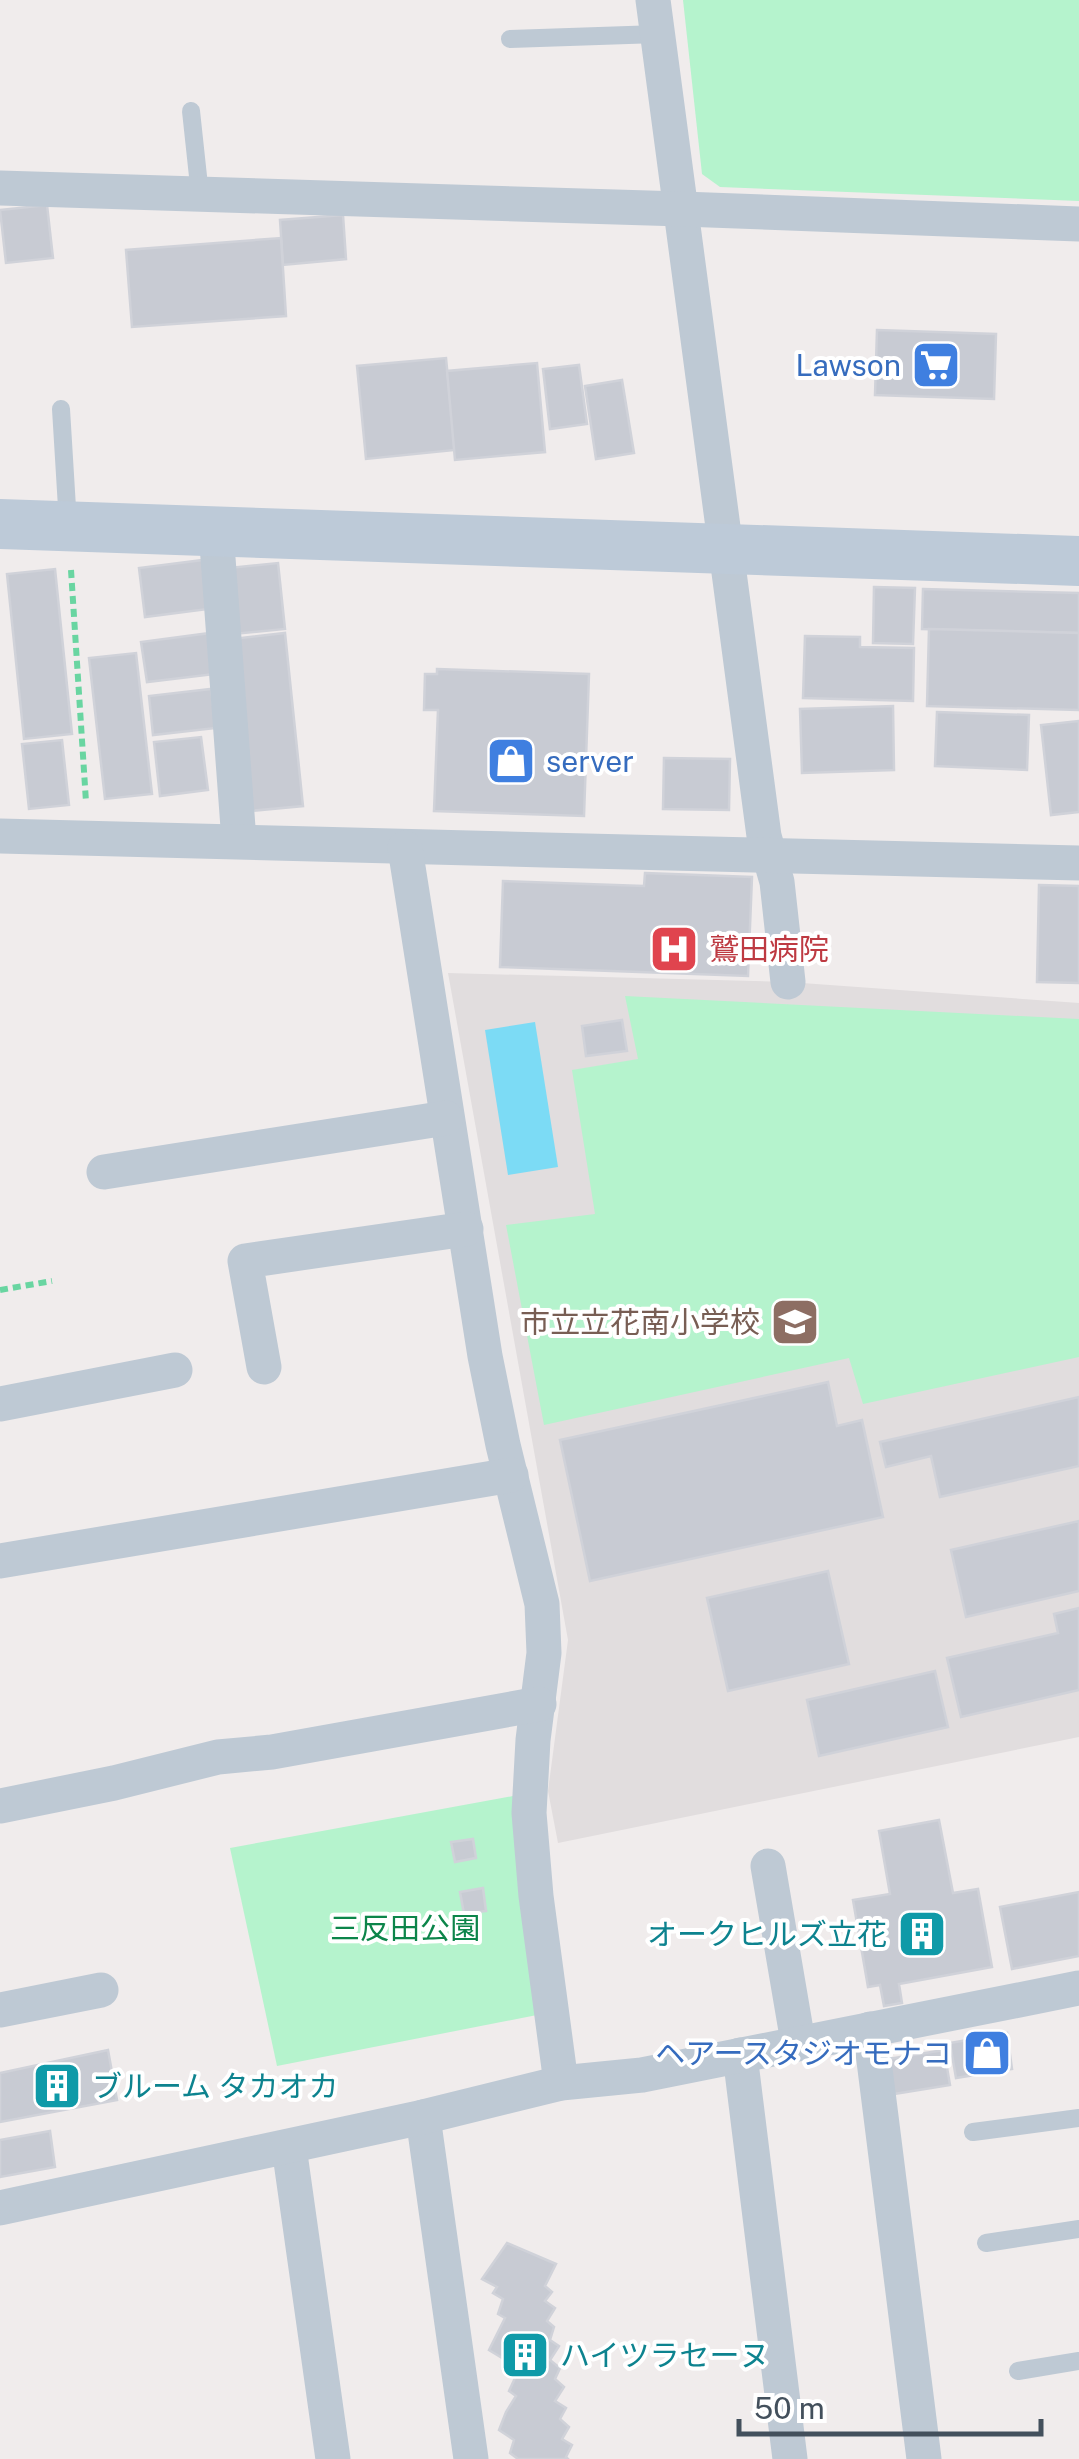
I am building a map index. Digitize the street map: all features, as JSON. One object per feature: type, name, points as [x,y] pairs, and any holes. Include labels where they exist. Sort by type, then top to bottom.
[{"type":"street","points":[[656,17],[764,836],[777,882],[788,982]]},
{"type":"street","points":[[0,188],[1079,224]]},
{"type":"street","points":[[0,524],[1079,561]]},
{"type":"street","points":[[216,531],[239,841]]},
{"type":"street","points":[[0,836],[1079,863]]},
{"type":"street","points":[[405,848],[486,1356],[542,1604],[544,1653],[528,1813],[561,2083]]},
{"type":"street","points":[[104,1172],[446,1118]]},
{"type":"street","points":[[264,1367],[245,1262],[466,1229]]},
{"type":"street","points":[[0,1404],[176,1370]]},
{"type":"street","points":[[0,1561],[510,1475]]},
{"type":"street","points":[[0,1806],[218,1757],[272,1752],[539,1704]]},
{"type":"street","points":[[768,1866],[798,2042]]},
{"type":"street","points":[[0,2208],[289,2147],[561,2083],[642,2075],[1079,1988]]},
{"type":"street","points":[[0,2010],[101,1990]]},
{"type":"street","points":[[870,2030],[924,2459]]},
{"type":"street","points":[[740,2055],[790,2459]]},
{"type":"street","points":[[423,2117],[471,2459]]},
{"type":"street","points":[[289,2147],[333,2459]]},
{"type":"lane","points":[[510,40],[656,17]]},
{"type":"lane","points":[[190,111],[200,195]]},
{"type":"lane","points":[[61,409],[69,526]]},
{"type":"lane","points":[[973,2132],[1079,2118]]},
{"type":"lane","points":[[986,2243],[1079,2229]]},
{"type":"lane","points":[[1018,2372],[1079,2361]]},
{"type":"path","points":[[69,526],[88,838]]},
{"type":"path","points":[[0,1290],[52,1281]]},
{"type":"shaded area","name":"市立立花南小学校","points":[[448,973],[788,982],[1079,1003],[1079,1737],[558,1843],[548,1791],[568,1640]]},
{"type":"green space","points":[[683,0],[1079,0],[1079,201],[720,187],[702,174]]},
{"type":"green space","points":[[625,996],[1079,1019],[1079,1357],[863,1404],[849,1358],[544,1425],[506,1225],[595,1214],[572,1070],[638,1059]]},
{"type":"green space","name":"三反田公園","points":[[513,1796],[537,2015],[277,2066],[230,1848]]},
{"type":"water","points":[[535,1022],[558,1167],[508,1175],[485,1030]]},
{"type":"building","points":[[47,205],[53,258],[6,263],[0,210]]},
{"type":"building","points":[[343,215],[346,259],[283,265],[280,220]]},
{"type":"building","points":[[281,238],[286,316],[132,327],[126,250]]},
{"type":"building","name":"Lawson","points":[[877,330],[996,334],[994,399],[875,395]]},
{"type":"building","points":[[446,358],[455,450],[366,459],[357,366]]},
{"type":"building","points":[[537,363],[545,452],[455,460],[447,371]]},
{"type":"building","points":[[579,365],[587,424],[550,429],[543,369]]},
{"type":"building","points":[[622,380],[634,453],[596,459],[585,386]]},
{"type":"building","points":[[203,560],[208,609],[145,617],[139,568]]},
{"type":"building","points":[[278,563],[285,629],[234,634],[228,568]]},
{"type":"building","points":[[55,569],[72,734],[24,739],[7,574]]},
{"type":"building","points":[[874,587],[915,588],[913,644],[873,643]]},
{"type":"building","points":[[923,589],[1079,593],[1079,633],[922,629]]},
{"type":"building","points":[[929,629],[1079,633],[1079,710],[927,706]]},
{"type":"building","points":[[210,633],[215,674],[147,682],[141,642]]},
{"type":"building","points":[[285,633],[303,806],[250,811],[232,639]]},
{"type":"building","points":[[805,636],[860,637],[860,647],[914,648],[913,701],[803,698]]},
{"type":"building","points":[[136,653],[152,794],[105,799],[89,658]]},
{"type":"building","name":"server","points":[[437,669],[589,674],[584,816],[434,811],[438,710],[424,710],[425,674],[437,674]]},
{"type":"building","points":[[211,689],[216,728],[153,735],[149,696]]},
{"type":"building","points":[[893,706],[894,770],[802,773],[800,709]]},
{"type":"building","points":[[937,712],[1029,715],[1027,770],[935,766]]},
{"type":"building","points":[[1079,721],[1079,812],[1051,815],[1041,725]]},
{"type":"building","points":[[201,737],[208,790],[160,796],[154,742]]},
{"type":"building","points":[[62,740],[69,805],[29,809],[22,744]]},
{"type":"building","points":[[664,758],[730,759],[729,810],[663,809]]},
{"type":"building","points":[[645,873],[752,877],[748,976],[500,967],[503,881],[644,886]]},
{"type":"building","points":[[1039,885],[1079,886],[1079,983],[1037,982]]},
{"type":"building","points":[[622,1020],[627,1051],[586,1056],[582,1026]]},
{"type":"building","points":[[828,1382],[837,1426],[862,1420],[883,1517],[590,1581],[560,1440]]},
{"type":"building","points":[[1079,1397],[1079,1466],[940,1497],[931,1456],[886,1467],[880,1442]]},
{"type":"building","points":[[1079,1521],[1079,1591],[966,1617],[951,1550]]},
{"type":"building","points":[[828,1571],[849,1664],[728,1691],[707,1598]]},
{"type":"building","points":[[1079,1608],[1079,1690],[961,1717],[947,1658],[1058,1633],[1054,1614]]},
{"type":"building","points":[[935,1671],[948,1727],[819,1756],[807,1700]]},
{"type":"building","name":"オークヒルズ立花","points":[[939,1820],[953,1893],[978,1889],[992,1967],[899,1984],[902,2003],[884,2006],[880,1985],[868,1987],[853,1900],[890,1894],[879,1831]]},
{"type":"building","points":[[473,1839],[476,1858],[455,1862],[451,1842]]},
{"type":"building","points":[[483,1888],[486,1911],[464,1914],[460,1892]]},
{"type":"building","points":[[1079,1892],[1079,1956],[1012,1969],[1000,1907]]},
{"type":"building","points":[[1007,2033],[1012,2069],[956,2078],[950,2043]]},
{"type":"building","name":"ブルーム タカオカ","points":[[108,2050],[117,2100],[0,2122],[0,2073]]},
{"type":"building","points":[[944,2050],[950,2085],[894,2094],[888,2059]]},
{"type":"building","points":[[50,2131],[55,2167],[0,2177],[0,2140]]},
{"type":"building","name":"ハイツラセーヌ","points":[[507,2243],[556,2264],[545,2286],[552,2292],[545,2301],[555,2308],[547,2321],[554,2327],[550,2340],[559,2346],[550,2360],[560,2368],[555,2379],[564,2387],[555,2401],[566,2408],[560,2419],[569,2427],[562,2439],[572,2445],[568,2459],[518,2459],[510,2453],[514,2440],[499,2430],[516,2396],[509,2391],[515,2378],[503,2370],[507,2361],[489,2350],[505,2318],[498,2314],[503,2299],[493,2293],[497,2287],[482,2279]]},
{"type":"place","name":"Lawson","points":[[936,365]]},
{"type":"place","name":"server","points":[[511,761]]},
{"type":"place","name":"鷲田病院","points":[[674,949]]},
{"type":"place","name":"市立立花南小学校","points":[[795,1322]]},
{"type":"place","name":"オークヒルズ立花","points":[[922,1934]]},
{"type":"place","name":"ヘアースタジオモナコ","points":[[987,2053]]},
{"type":"place","name":"ブルーム タカオカ","points":[[57,2086]]},
{"type":"place","name":"ハイツラセーヌ","points":[[525,2355]]}]
